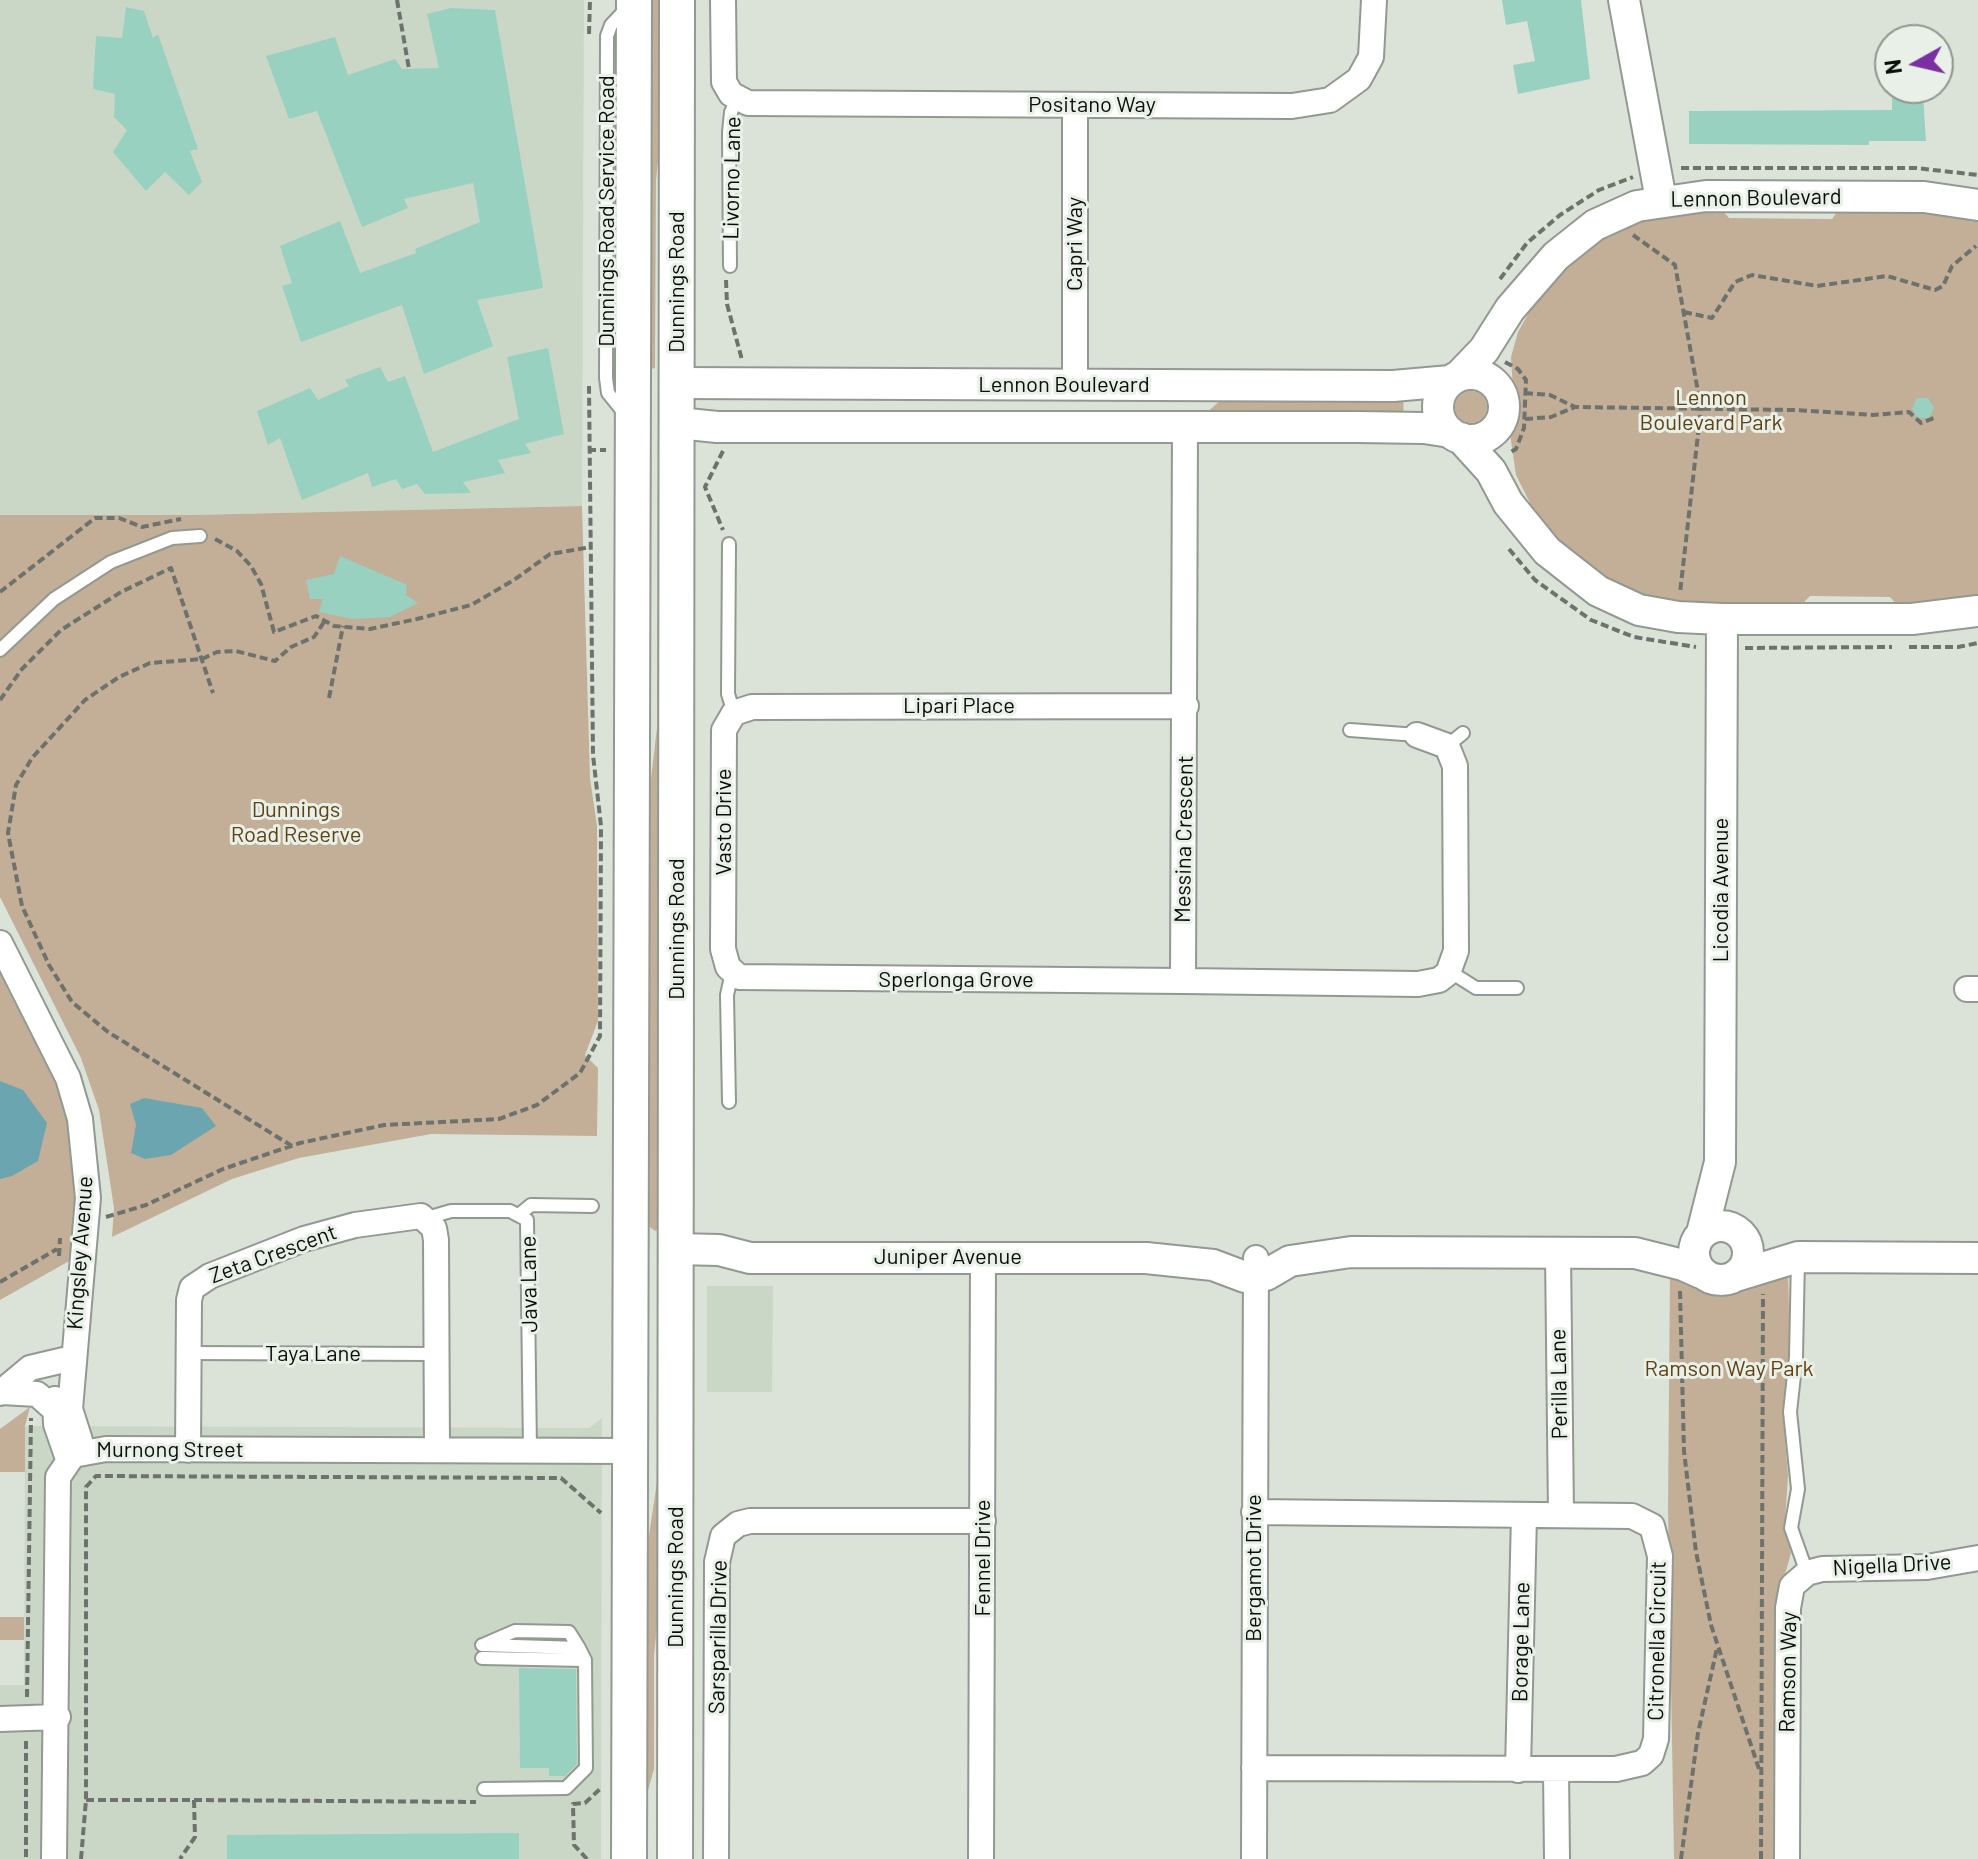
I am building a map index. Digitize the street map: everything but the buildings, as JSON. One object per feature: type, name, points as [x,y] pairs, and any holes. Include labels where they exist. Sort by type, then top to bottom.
[{"type":"main road","name":"Dunnings Road","points":[[629,1843],[634,0]]},
{"type":"main road","name":"Dunnings Road","points":[[675,1859],[677,0]]},
{"type":"main road","points":[[634,381],[677,383]]},
{"type":"main road","points":[[634,420],[678,423]]},
{"type":"main road","points":[[630,1258],[676,1258]]},
{"type":"main road","points":[[629,1843],[638,1824],[656,1802],[676,1734]]},
{"type":"street","name":"Livorno Lane","points":[[723,0],[724,82],[737,99]]},
{"type":"street","name":"Positano Way","points":[[737,99],[755,105],[1292,106],[1330,100],[1350,87],[1366,68],[1373,45],[1374,0]]},
{"type":"street","points":[[1624,0],[1659,186]]},
{"type":"street","name":"Capri Way","points":[[1075,105],[1075,384]]},
{"type":"street","name":"Lennon Boulevard","points":[[677,383],[1406,385],[1455,378],[1494,356],[1510,309],[1508,294],[1563,248],[1659,186],[1706,196],[1902,196],[1978,205]]},
{"type":"street","name":"Lennon Boulevard","points":[[1494,356],[1514,393]]},
{"type":"street","points":[[1495,458],[1456,435],[1440,418],[1438,406],[1443,389],[1455,378],[1477,373],[1487,377],[1514,393],[1505,409],[1513,421]]},
{"type":"street","points":[[1185,427],[1186,385]]},
{"type":"street","points":[[1456,435],[1480,439],[1513,421]]},
{"type":"street","points":[[1513,421],[1495,458],[1514,531],[1598,591],[1677,631],[1722,633],[1978,611]]},
{"type":"street","name":"Lennon Boulevard","points":[[678,423],[717,427],[1416,428],[1456,435]]},
{"type":"street","name":"Messina Crescent","points":[[1183,981],[1185,427]]},
{"type":"street","name":"Licodia Avenue","points":[[1691,1278],[1694,1256],[1720,1162],[1722,633]]},
{"type":"street","name":"Lipari Place","points":[[734,713],[752,707],[1186,706]]},
{"type":"street","name":"Vasto Drive","points":[[732,972],[723,949],[724,730],[734,713]]},
{"type":"street","points":[[1183,981],[1418,984],[1439,980],[1449,971],[1456,951],[1455,740],[1417,735]]},
{"type":"street","name":"Kingsley Avenue","points":[[0,943],[68,1078],[80,1119],[87,1161],[86,1221],[69,1351],[55,1410],[59,1437],[75,1454]]},
{"type":"street","name":"Sperlonga Grove","points":[[732,972],[750,980],[1183,981]]},
{"type":"street","name":"Licodia Avenue","points":[[1720,1162],[1740,1235]]},
{"type":"street","name":"Zeta Crescent","points":[[188,1450],[189,1300],[192,1288],[199,1281],[304,1239],[355,1225],[411,1216],[427,1218]]},
{"type":"street","points":[[427,1218],[434,1228],[436,1240],[437,1450]]},
{"type":"street","points":[[1635,1253],[1721,1226],[1798,1257],[1978,1258]]},
{"type":"street","points":[[1740,1235],[1748,1256],[1750,1280]]},
{"type":"street","name":"Juniper Avenue","points":[[676,1258],[719,1250],[750,1258],[1146,1258],[1213,1265],[1237,1275],[1256,1267]]},
{"type":"street","points":[[1256,1267],[1351,1252],[1635,1253],[1683,1265],[1691,1278],[1720,1281],[1750,1280],[1798,1257]]},
{"type":"street","name":"Perilla Lane","points":[[1558,1253],[1561,1515]]},
{"type":"street","name":"Fennel Drive","points":[[981,1859],[983,1257]]},
{"type":"street","name":"Bergamot Drive","points":[[1254,1859],[1256,1267]]},
{"type":"street","points":[[1,1392],[30,1368],[69,1351]]},
{"type":"street","name":"Kingsley Avenue","points":[[69,1351],[75,1454]]},
{"type":"street","points":[[1,1392],[37,1394],[55,1410]]},
{"type":"street","name":"Murnong Street","points":[[54,1859],[58,1717],[58,1477],[75,1454],[188,1450],[630,1451]]},
{"type":"street","name":"Citronella Circuit","points":[[1254,1512],[1561,1515],[1642,1519],[1654,1530],[1660,1556],[1656,1739],[1651,1755],[1642,1763],[1625,1769],[1556,1770],[1254,1768]]},
{"type":"street","name":"Borage Lane","points":[[1518,1770],[1524,1515]]},
{"type":"street","name":"Sarsparilla Drive","points":[[716,1859],[717,1562],[723,1536],[738,1524],[750,1521],[983,1521]]},
{"type":"street","name":"Nigella Drive","points":[[1807,1573],[1830,1568],[1927,1567],[1978,1558]]},
{"type":"street","name":"Ramson Way","points":[[1787,1859],[1788,1608],[1792,1586],[1807,1573]]},
{"type":"street","points":[[0,1719],[58,1717]]},
{"type":"street","points":[[1556,1770],[1557,1859]]},
{"type":"lane","name":"Dunnings Road Service Road","points":[[634,0],[611,25],[607,36],[606,378],[613,401],[634,420]]},
{"type":"lane","name":"Livorno Lane","points":[[730,266],[729,132],[731,112],[737,99]]},
{"type":"lane","points":[[0,650],[54,599],[111,562],[172,538],[200,536]]},
{"type":"lane","name":"Vasto Drive","points":[[729,544],[728,681],[734,713]]},
{"type":"lane","points":[[1350,730],[1417,735]]},
{"type":"lane","points":[[1449,971],[1476,988],[1517,988]]},
{"type":"lane","name":"Vasto Drive","points":[[729,1102],[727,995],[732,972]]},
{"type":"lane","points":[[520,1214],[531,1205],[592,1206]]},
{"type":"lane","name":"Java Lane","points":[[427,1218],[451,1211],[510,1211],[527,1220],[530,1451]]},
{"type":"lane","points":[[1798,1257],[1796,1357],[1790,1412],[1798,1489],[1791,1528],[1807,1573]]},
{"type":"lane","name":"Taya Lane","points":[[188,1353],[437,1354]]},
{"type":"lane","points":[[484,1796],[566,1788],[586,1768],[582,1654],[569,1632],[515,1631],[482,1652],[582,1654]]},
{"type":"path","points":[[397,0],[409,69]]},
{"type":"path","points":[[589,47],[590,0]]},
{"type":"path","points":[[1508,294],[1527,243],[1560,215],[1614,183],[1659,186],[1684,168],[1916,168],[1978,175]]},
{"type":"path","points":[[1608,217],[1675,265],[1701,408],[1677,631]]},
{"type":"path","points":[[1684,312],[1712,318],[1735,282],[1752,275],[1817,286],[1887,276],[1935,290],[1943,286],[1952,266],[1976,246]]},
{"type":"path","points":[[730,266],[725,291],[743,360],[730,360]]},
{"type":"path","points":[[1494,356],[1524,375],[1514,393],[1516,449],[1495,458]]},
{"type":"path","points":[[86,1221],[146,1205],[223,1169],[292,1146],[384,1125],[499,1119],[537,1105],[580,1073],[600,1036],[601,826],[593,755],[589,373]]},
{"type":"path","points":[[1514,393],[1550,395],[1575,407]]},
{"type":"path","points":[[1513,421],[1551,417],[1575,407],[1873,415],[1909,412],[1921,423],[1934,418]]},
{"type":"path","points":[[723,450],[705,487],[729,544]]},
{"type":"path","points":[[0,592],[95,518],[119,518],[142,527],[174,518]]},
{"type":"path","points":[[1514,531],[1535,580],[1573,610],[1613,631],[1722,633],[1958,647],[1978,643]]},
{"type":"path","points":[[200,536],[220,540],[251,566],[261,584],[274,632],[316,616],[324,622],[370,629],[471,605],[550,554],[591,547]]},
{"type":"path","points":[[0,700],[22,669],[61,630],[94,607],[171,568],[213,693]]},
{"type":"path","points":[[292,1146],[108,1032],[72,1002],[49,965],[22,906],[8,833],[16,785],[59,724],[85,700],[136,667],[202,659],[217,652],[236,651],[275,661],[291,647],[314,637],[324,622]]},
{"type":"path","points":[[329,698],[343,626]]},
{"type":"path","points":[[0,1282],[57,1249],[61,1235]]},
{"type":"path","points":[[1691,1278],[1684,1451],[1689,1507],[1700,1576],[1718,1646],[1762,1778]]},
{"type":"path","points":[[1750,1280],[1762,1778],[1761,1859]]},
{"type":"path","points":[[81,1859],[86,1800],[86,1487],[96,1476],[561,1478],[601,1510],[601,1524]]},
{"type":"path","points":[[1681,1859],[1695,1748],[1718,1646]]},
{"type":"path","points":[[558,1804],[585,1803],[605,1784]]},
{"type":"path","points":[[86,1800],[484,1796]]},
{"type":"path","points":[[180,1859],[195,1837],[194,1800]]},
{"type":"path","points":[[573,1804],[574,1845],[587,1859]]},
{"type":"shaded area","points":[[0,0],[584,0],[582,506],[192,515],[0,515]]},
{"type":"shaded area","points":[[707,1286],[773,1286],[772,1392],[707,1392]]},
{"type":"shaded area","points":[[602,1418],[601,1859],[0,1859],[0,1685],[24,1685],[25,1426],[589,1428]]},
{"type":"green space","points":[[647,0],[668,0],[667,79],[656,180],[655,368],[647,370]]},
{"type":"green space","name":"Lennon Boulevard Park","points":[[1721,209],[1729,218],[1832,219],[1839,209],[1932,210],[1978,218],[1978,598],[1898,606],[1890,597],[1810,596],[1801,605],[1696,606],[1648,598],[1616,586],[1557,542],[1535,513],[1516,475],[1510,434],[1514,406],[1511,357],[1518,332],[1536,300],[1547,284],[1592,242],[1648,217]]},
{"type":"green space","points":[[1471,391],[1482,396],[1487,407],[1482,418],[1471,423],[1460,418],[1455,407],[1460,396]]},
{"type":"green space","points":[[1403,395],[1404,419],[1204,415],[1223,398]]},
{"type":"green space","points":[[658,436],[666,442],[661,1227],[655,1231],[646,1224],[647,812],[657,728]]},
{"type":"green space","name":"Dunnings Road Reserve","points":[[582,506],[590,778],[597,826],[598,1021],[585,1055],[598,1068],[597,1136],[431,1134],[299,1158],[232,1179],[112,1237],[114,1208],[99,1110],[81,1058],[0,897],[0,515],[192,515]]},
{"type":"green space","points":[[0,969],[63,1099],[71,1124],[77,1184],[71,1260],[0,1300]]},
{"type":"green space","name":"Ramson Way Park","points":[[1788,1268],[1790,1358],[1784,1427],[1788,1476],[1785,1521],[1791,1553],[1780,1592],[1780,1859],[1674,1859],[1668,1507],[1670,1271],[1720,1291]]},
{"type":"green space","points":[[662,1281],[666,1541],[654,1655],[654,1769],[647,1794],[645,1562],[657,1482],[657,1284]]},
{"type":"green space","points":[[30,1407],[25,1426],[25,1472],[0,1472],[0,1429]]},
{"type":"green space","points":[[0,1617],[24,1617],[24,1640],[0,1640]]},
{"type":"water","points":[[0,1081],[23,1090],[47,1123],[38,1161],[12,1176],[0,1179]]},
{"type":"water","points":[[144,1098],[202,1108],[216,1126],[171,1155],[145,1159],[131,1153],[136,1125],[130,1104]]}]
